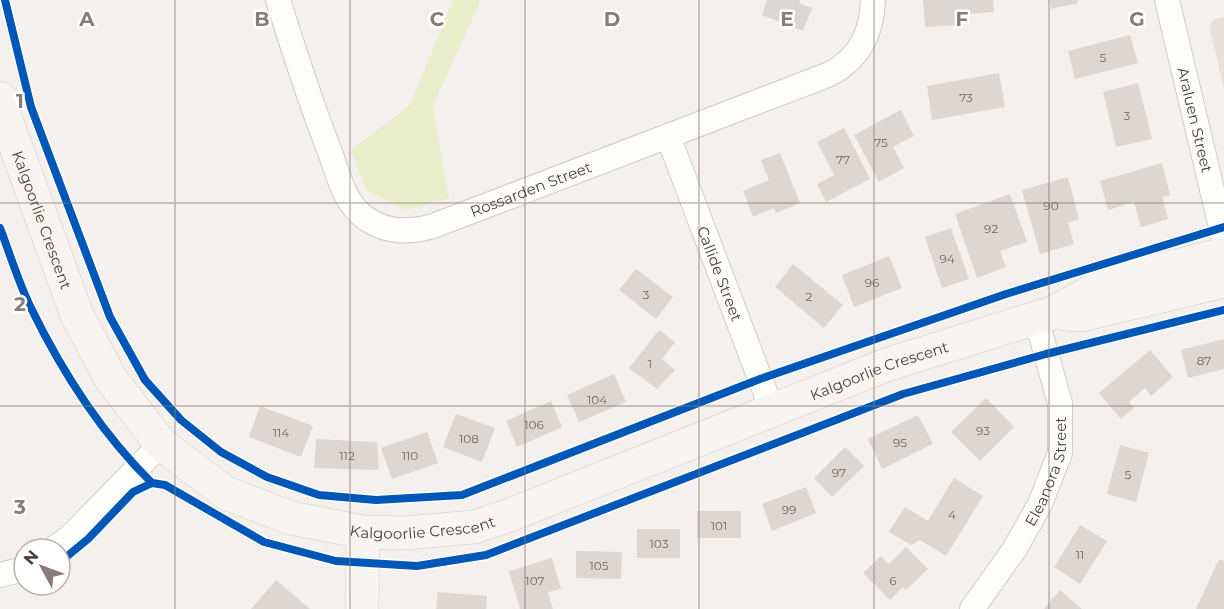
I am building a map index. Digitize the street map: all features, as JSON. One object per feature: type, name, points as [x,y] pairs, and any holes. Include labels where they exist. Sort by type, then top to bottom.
[{"type":"street","name":"Rossarden Street","points":[[278,0],[313,109],[347,196],[362,215],[375,225],[412,232],[433,226],[830,74],[843,67],[863,45],[872,16],[873,0]]},
{"type":"street","name":"Araluen Street","points":[[1174,2],[1224,240]]},
{"type":"street","name":"Kalgoorlie Crescent","points":[[0,98],[77,315],[111,379],[161,444],[226,493],[291,518],[374,532],[405,533],[474,527],[510,515],[886,365],[1044,315],[1108,283],[1224,254]]},
{"type":"street","name":"Callide Street","points":[[668,136],[772,410]]},
{"type":"street","name":"Kalgoorlie Crescent","points":[[1044,315],[1082,315],[1224,281]]},
{"type":"street","name":"Eleanora Street","points":[[972,609],[1014,550],[1040,504],[1060,453],[1060,404],[1044,315]]},
{"type":"street","points":[[70,537],[161,444]]},
{"type":"street","points":[[362,609],[374,532]]},
{"type":"street","points":[[374,532],[382,609]]},
{"type":"shaded area","points":[[1224,17],[1224,88],[1210,30],[1211,23],[1215,19]]},
{"type":"green space","points":[[453,0],[481,0],[433,105],[449,198],[406,210],[366,190],[351,150],[410,105]]},
{"type":"building","points":[[767,0],[800,0],[799,3],[812,8],[803,31],[762,15]]},
{"type":"building","points":[[923,0],[993,0],[994,12],[957,15],[958,25],[925,27]]},
{"type":"building","points":[[1049,0],[1078,0],[1078,3],[1051,9]]},
{"type":"building","points":[[1130,35],[1138,63],[1075,79],[1068,51]]},
{"type":"building","points":[[999,73],[1005,107],[932,120],[927,86]]},
{"type":"building","points":[[1138,83],[1152,139],[1116,147],[1103,92]]},
{"type":"building","points":[[901,110],[914,136],[893,147],[904,168],[879,182],[854,135]]},
{"type":"building","points":[[844,128],[870,179],[826,202],[817,184],[834,175],[817,142]]},
{"type":"building","points":[[780,153],[800,203],[776,213],[774,208],[753,217],[743,191],[769,180],[761,160]]},
{"type":"building","points":[[1162,163],[1170,195],[1162,197],[1168,219],[1141,227],[1134,202],[1108,210],[1100,181]]},
{"type":"building","points":[[1068,177],[1079,219],[1068,223],[1074,244],[1040,254],[1022,190]]},
{"type":"building","points":[[1010,194],[1027,242],[1000,251],[1006,267],[977,278],[955,214]]},
{"type":"building","points":[[951,228],[969,279],[942,288],[925,237]]},
{"type":"building","points":[[889,256],[902,288],[854,307],[842,275]]},
{"type":"building","points":[[793,264],[843,305],[824,328],[775,287]]},
{"type":"building","points":[[636,269],[673,297],[656,319],[619,290]]},
{"type":"building","points":[[659,330],[675,342],[662,359],[675,370],[657,389],[629,368]]},
{"type":"building","points":[[1224,339],[1224,369],[1188,378],[1181,350]]},
{"type":"building","points":[[1150,350],[1173,377],[1151,396],[1145,388],[1129,402],[1134,408],[1121,419],[1099,393]]},
{"type":"building","points":[[614,374],[626,402],[579,422],[567,395]]},
{"type":"building","points":[[986,398],[1014,427],[980,461],[951,432]]},
{"type":"building","points":[[551,401],[562,427],[517,447],[506,421]]},
{"type":"building","points":[[260,406],[313,426],[301,457],[249,437]]},
{"type":"building","points":[[456,414],[495,428],[482,462],[443,447]]},
{"type":"building","points":[[918,415],[933,444],[882,469],[868,439]]},
{"type":"building","points":[[427,432],[438,463],[392,479],[381,448]]},
{"type":"building","points":[[316,439],[377,442],[379,470],[314,468]]},
{"type":"building","points":[[1120,445],[1149,453],[1136,502],[1107,494]]},
{"type":"building","points":[[845,447],[864,466],[832,497],[814,478]]},
{"type":"building","points":[[954,478],[983,496],[946,556],[920,540],[911,545],[889,532],[905,507],[928,521]]},
{"type":"building","points":[[806,487],[816,513],[772,531],[762,504]]},
{"type":"building","points":[[697,511],[741,511],[741,538],[697,538]]},
{"type":"building","points":[[1080,525],[1107,541],[1080,584],[1054,567]]},
{"type":"building","points":[[637,529],[680,529],[680,558],[637,558]]},
{"type":"building","points":[[906,547],[928,569],[906,590],[903,587],[890,600],[863,573],[881,556],[889,564]]},
{"type":"building","points":[[576,551],[622,552],[621,579],[576,578]]},
{"type":"building","points":[[552,558],[561,589],[548,592],[553,609],[520,609],[509,571]]},
{"type":"building","points":[[1219,559],[1224,561],[1224,609],[1196,609]]},
{"type":"building","points":[[276,580],[310,609],[251,609]]},
{"type":"building","points":[[1060,590],[1082,609],[1044,609]]},
{"type":"building","points":[[438,592],[487,596],[486,609],[436,609]]},
{"type":"cycle path","points":[[5,0],[31,107],[110,317],[145,380],[181,420],[221,452],[267,477],[319,495],[376,500],[462,495],[760,379],[1006,294],[1224,227]]},
{"type":"cycle path","points":[[0,228],[30,306],[55,354],[99,422],[133,464],[152,483]]},
{"type":"cycle path","points":[[72,552],[88,539],[133,492],[152,483],[165,485],[264,542],[336,561],[417,566],[486,555],[903,394],[1046,354],[1224,310]]}]
